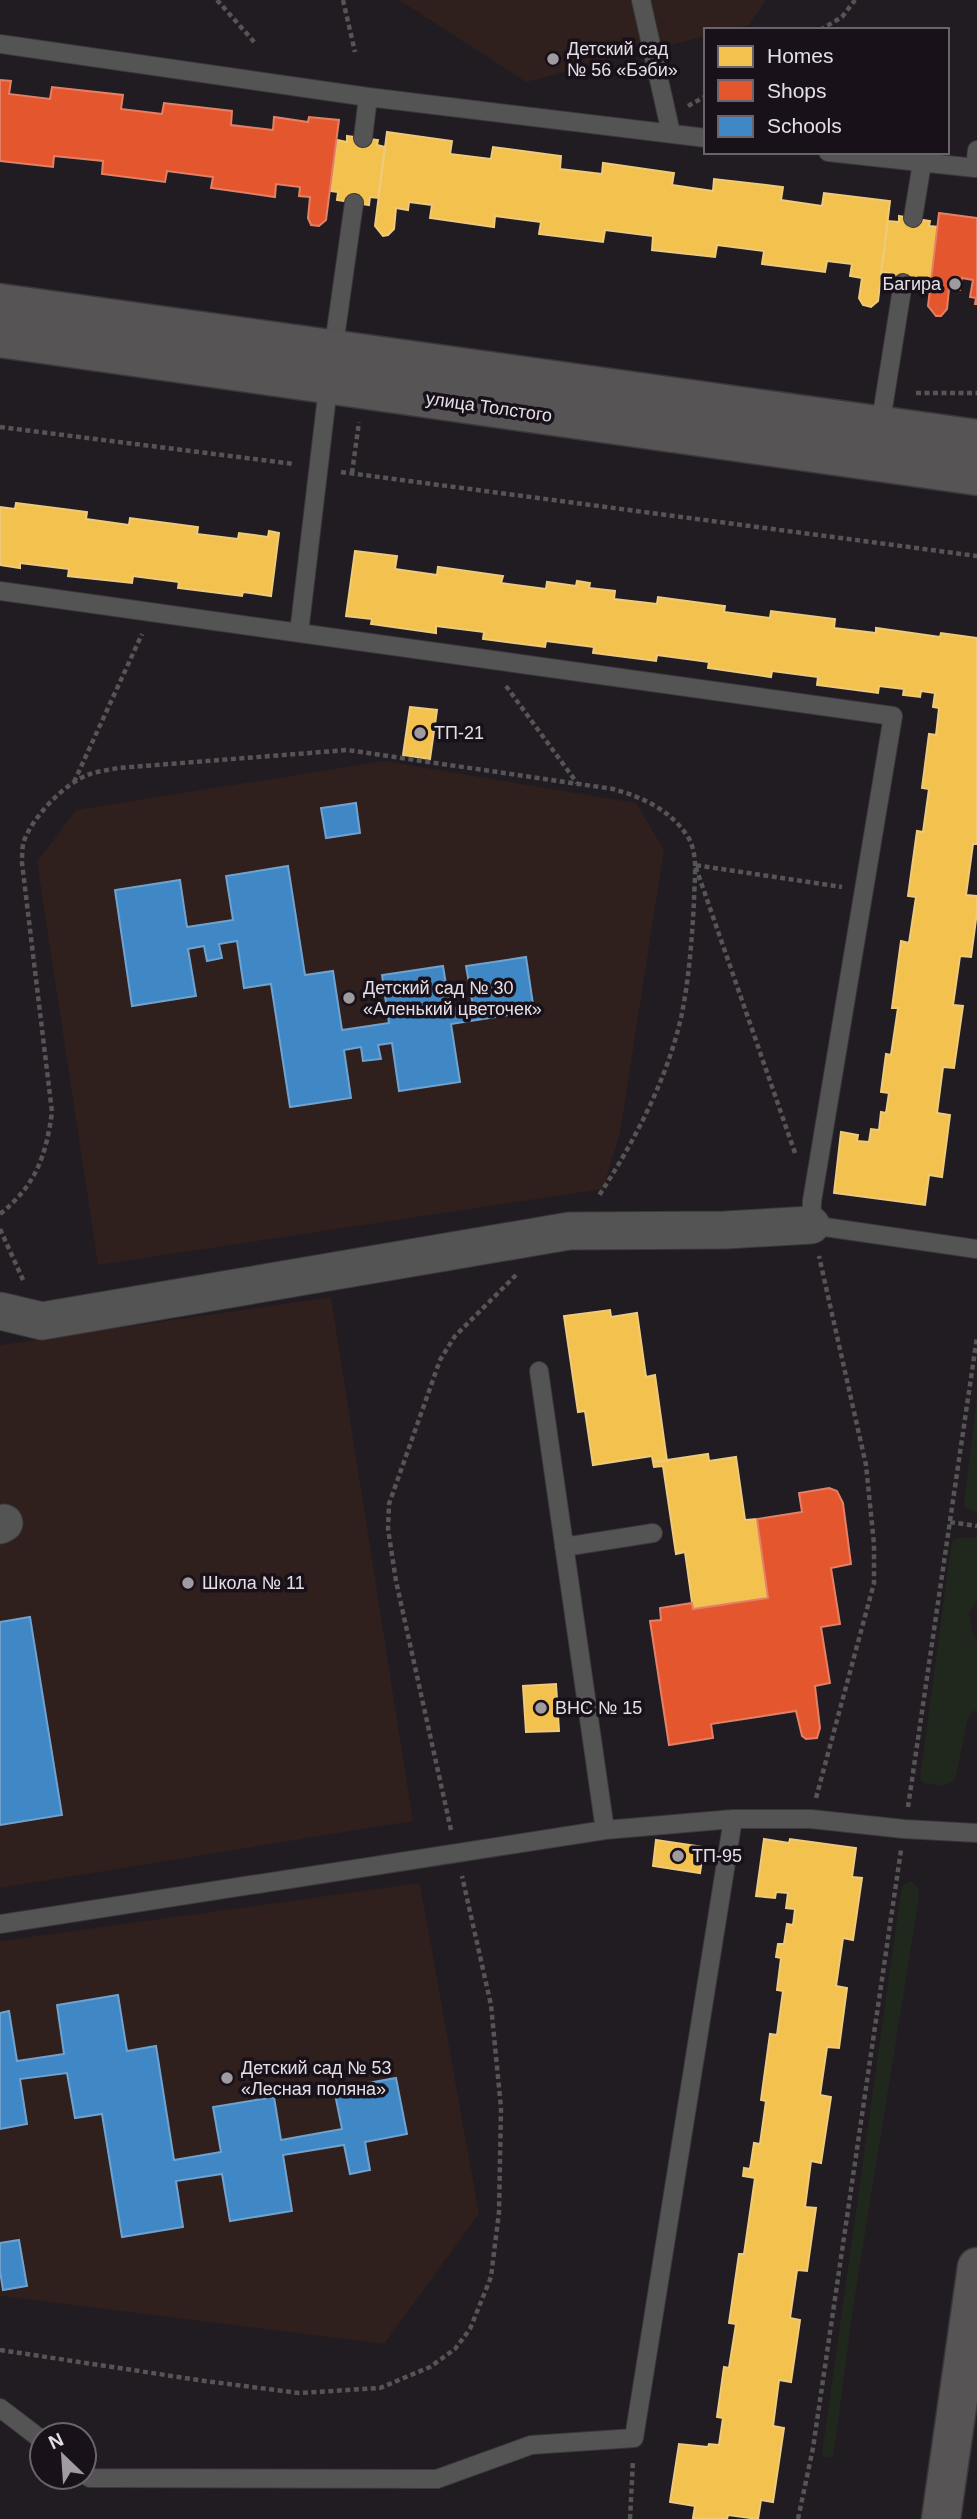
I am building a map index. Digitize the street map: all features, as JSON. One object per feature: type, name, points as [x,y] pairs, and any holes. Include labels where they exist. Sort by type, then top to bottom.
[{"type":"street","name":"улица Толстого","points":[[0,303],[331,367],[877,444],[977,477]]},
{"type":"street","name":"улица Толстого","points":[[0,338],[331,367]]},
{"type":"street","name":"улица Толстого","points":[[877,444],[977,439]]},
{"type":"street","points":[[0,1311],[42,1321],[569,1231],[725,1230],[816,1218]]},
{"type":"street","points":[[941,2519],[977,2267]]},
{"type":"lane","points":[[641,0],[671,133]]},
{"type":"lane","points":[[0,44],[368,97],[704,138]]},
{"type":"lane","points":[[363,138],[368,97]]},
{"type":"lane","points":[[845,154],[975,168],[977,150]]},
{"type":"lane","points":[[913,218],[922,163]]},
{"type":"lane","points":[[299,633],[354,203]]},
{"type":"lane","points":[[877,444],[903,283]]},
{"type":"lane","points":[[0,591],[893,716],[864,890],[816,1218],[977,1249]]},
{"type":"lane","points":[[539,1371],[605,1830]]},
{"type":"lane","points":[[564,1547],[653,1533]]},
{"type":"lane","points":[[98,2478],[437,2479],[531,2445],[634,2438],[733,1819]]},
{"type":"lane","points":[[0,1924],[605,1830],[733,1819],[811,1819],[904,1829],[977,1833]]},
{"type":"lane","points":[[0,2408],[28,2429]]},
{"type":"path","points":[[217,0],[256,44]]},
{"type":"path","points":[[343,0],[355,52]]},
{"type":"path","points":[[823,28],[842,17],[855,0]]},
{"type":"path","points":[[687,107],[704,97]]},
{"type":"path","points":[[0,427],[977,556]]},
{"type":"path","points":[[73,783],[152,612]]},
{"type":"path","points":[[487,660],[578,784]]},
{"type":"path","points":[[0,1214],[34,1178],[47,1148],[52,1112],[22,863],[24,842],[34,823],[50,803],[73,783],[89,774],[118,768],[347,750],[613,789],[642,797],[665,813],[689,838],[695,865],[816,1218],[817,1250],[866,1465],[874,1544],[874,1583],[811,1819]]},
{"type":"path","points":[[695,865],[864,890]]},
{"type":"path","points":[[569,1231],[587,1213],[621,1163],[658,1090],[681,1017],[692,930],[695,865]]},
{"type":"path","points":[[0,1228],[42,1321]]},
{"type":"path","points":[[0,2350],[299,2393],[380,2388],[430,2367],[455,2349],[470,2329],[491,2277],[499,2211],[501,2108],[491,2005],[396,1581],[388,1529],[389,1504],[440,1360],[455,1336],[521,1271]]},
{"type":"path","points":[[798,2519],[813,2448],[977,1337]]},
{"type":"path","points":[[950,1522],[977,1526]]},
{"type":"path","points":[[630,2519],[634,2438]]},
{"type":"shaded area","name":"Детский сад № 56 «Бэби»","points":[[399,0],[766,0],[749,25],[738,28],[704,28],[704,37],[526,82]]},
{"type":"shaded area","name":"Детский сад № 30 «Аленький цветочек»","points":[[384,761],[636,803],[664,850],[620,1133],[603,1189],[98,1265],[37,862],[76,810]]},
{"type":"shaded area","name":"Школа № 11","points":[[331,1297],[413,1821],[0,1888],[0,1345]]},
{"type":"shaded area","name":"Детский сад № 53 «Лесная поляна»","points":[[420,1883],[479,2214],[384,2344],[0,2296],[0,1941]]},
{"type":"green space","points":[[977,1399],[976,1512],[965,1508],[964,1503]]},
{"type":"green space","points":[[977,1538],[977,1601],[969,1613],[977,1642],[977,1711],[973,1711],[968,1718],[955,1780],[943,1786],[923,1783],[920,1778],[951,1548],[953,1540]]},
{"type":"green space","points":[[910,1881],[917,1886],[919,1894],[914,1929],[854,2301],[835,2444],[833,2456],[826,2458],[822,2453],[901,1892],[903,1886]]},
{"type":"building: Homes","points":[[387,132],[452,141],[450,154],[491,159],[493,147],[561,156],[560,169],[602,174],[603,163],[674,173],[672,185],[713,191],[714,179],[783,187],[781,200],[822,206],[824,193],[890,201],[878,301],[871,307],[863,305],[859,298],[862,278],[850,276],[852,264],[827,261],[825,272],[762,264],[764,251],[717,245],[715,257],[652,250],[653,236],[605,230],[603,242],[539,234],[541,222],[495,216],[494,227],[430,218],[432,205],[409,202],[408,210],[396,208],[394,229],[383,236],[375,226]]},
{"type":"building: Homes","points":[[347,136],[378,140],[377,145],[385,147],[378,198],[370,197],[369,205],[337,200],[338,192],[330,191],[337,140],[347,142]]},
{"type":"building: Homes","points":[[899,216],[930,221],[929,226],[938,227],[931,279],[922,278],[921,285],[889,281],[890,273],[881,272],[888,221],[899,222]]},
{"type":"building: Homes","points":[[16,503],[87,512],[86,519],[129,525],[130,518],[198,527],[197,534],[238,539],[239,533],[268,537],[269,531],[279,533],[271,596],[243,592],[242,596],[178,588],[179,582],[133,576],[132,583],[68,576],[69,569],[20,563],[20,568],[0,565],[0,507],[15,509]]},
{"type":"building: Homes","points":[[355,551],[397,556],[395,569],[437,575],[438,567],[503,576],[501,583],[546,589],[547,582],[576,586],[577,581],[590,583],[589,588],[615,591],[614,599],[657,604],[658,597],[725,606],[724,612],[770,618],[771,611],[835,619],[834,628],[876,633],[876,628],[940,637],[941,633],[977,638],[977,844],[973,844],[966,895],[977,896],[977,912],[971,957],[960,956],[953,1005],[963,1006],[954,1068],[943,1067],[937,1113],[950,1115],[942,1177],[929,1175],[925,1205],[834,1193],[841,1132],[858,1135],[857,1141],[869,1142],[871,1129],[879,1130],[881,1112],[886,1113],[889,1093],[881,1092],[886,1054],[891,1055],[898,1008],[892,1008],[901,941],[909,943],[916,897],[908,896],[917,831],[923,832],[929,789],[922,788],[929,734],[936,735],[939,708],[933,707],[935,693],[921,691],[920,697],[903,695],[904,689],[879,686],[878,693],[817,685],[818,677],[772,671],[771,677],[708,668],[709,662],[657,655],[656,661],[593,653],[594,647],[546,641],[545,647],[483,639],[484,632],[436,626],[436,633],[371,624],[372,619],[346,616]]},
{"type":"building: Homes","name":"ТП-21","points":[[410,707],[437,710],[430,759],[403,755]]},
{"type":"building: Homes","points":[[610,1310],[611,1317],[637,1313],[646,1377],[655,1375],[667,1461],[653,1462],[652,1456],[593,1465],[585,1411],[578,1412],[564,1316]]},
{"type":"building: Homes","points":[[708,1454],[709,1461],[736,1457],[745,1520],[757,1519],[768,1598],[693,1609],[685,1552],[676,1554],[663,1466],[654,1467],[653,1462]]},
{"type":"building: Homes","name":"ВНС № 15","points":[[556,1684],[559,1731],[526,1732],[523,1686]]},
{"type":"building: Homes","points":[[764,1839],[789,1843],[790,1839],[856,1848],[852,1877],[862,1878],[853,1940],[843,1938],[836,1986],[847,1988],[839,2048],[827,2047],[820,2095],[831,2097],[821,2163],[811,2161],[805,2207],[816,2208],[807,2271],[797,2270],[790,2318],[800,2320],[791,2382],[779,2380],[773,2426],[784,2428],[773,2502],[761,2500],[758,2519],[728,2515],[727,2519],[701,2519],[693,2518],[695,2506],[670,2502],[679,2444],[708,2447],[709,2444],[719,2445],[723,2418],[717,2417],[724,2367],[729,2368],[736,2324],[729,2323],[739,2254],[744,2254],[755,2178],[743,2176],[744,2168],[750,2169],[754,2143],[760,2144],[766,2101],[761,2100],[770,2034],[777,2035],[783,1991],[777,1990],[781,1958],[776,1957],[778,1944],[784,1944],[787,1924],[793,1925],[795,1909],[786,1908],[788,1893],[776,1892],[775,1898],[756,1896]]},
{"type":"building: Homes","name":"ТП-95","points":[[656,1840],[704,1847],[700,1873],[653,1866]]},
{"type":"building: Shops","points":[[0,80],[11,81],[9,94],[50,99],[52,87],[123,95],[121,109],[162,114],[164,103],[232,111],[231,125],[273,130],[274,117],[308,122],[309,117],[339,120],[326,220],[319,226],[311,225],[308,218],[310,197],[299,196],[300,187],[276,184],[275,197],[211,188],[213,177],[167,171],[165,182],[102,174],[103,161],[54,156],[53,167],[0,161]]},
{"type":"building: Shops","points":[[939,213],[977,218],[977,304],[976,298],[970,297],[973,280],[962,278],[960,290],[949,289],[947,309],[941,316],[936,316],[928,306]]},
{"type":"building: Shops","points":[[829,1488],[837,1491],[843,1503],[851,1564],[831,1568],[840,1624],[821,1627],[830,1683],[815,1686],[820,1728],[817,1738],[806,1739],[802,1736],[796,1711],[711,1724],[713,1738],[669,1745],[650,1621],[661,1620],[660,1608],[692,1603],[693,1609],[768,1598],[757,1519],[802,1512],[799,1493]]},
{"type":"building: Schools","points":[[356,803],[360,833],[326,838],[321,808]]},
{"type":"building: Schools","points":[[288,866],[305,975],[333,971],[342,1030],[389,1023],[382,975],[443,966],[450,1009],[473,1006],[466,966],[526,957],[534,1011],[451,1024],[460,1082],[399,1091],[392,1043],[378,1045],[381,1059],[363,1061],[361,1047],[344,1050],[351,1098],[290,1107],[271,984],[244,988],[237,941],[219,944],[222,958],[207,961],[204,946],[188,949],[196,996],[132,1006],[115,890],[180,880],[187,927],[233,920],[226,876]]},
{"type":"building: Schools","points":[[30,1617],[62,1815],[0,1825],[0,1622]]},
{"type":"building: Schools","points":[[118,1995],[127,2051],[156,2046],[174,2160],[221,2152],[213,2107],[274,2097],[281,2140],[342,2129],[334,2089],[396,2078],[407,2134],[365,2142],[370,2170],[350,2174],[344,2145],[283,2155],[292,2211],[230,2221],[222,2174],[176,2181],[183,2227],[122,2237],[102,2114],[75,2118],[67,2073],[20,2079],[27,2124],[0,2129],[0,2013],[9,2011],[17,2061],[64,2054],[57,2005]]},
{"type":"building: Schools","points":[[19,2240],[27,2286],[3,2290],[0,2243]]},
{"type":"place","name":"Детский сад № 56 «Бэби»","points":[[553,59]]},
{"type":"place","name":"Багира","points":[[955,284]]},
{"type":"place","name":"ТП-21","points":[[420,733]]},
{"type":"place","name":"Детский сад № 30 «Аленький цветочек»","points":[[349,998]]},
{"type":"place","name":"Школа № 11","points":[[188,1583]]},
{"type":"place","name":"ВНС № 15","points":[[541,1708]]},
{"type":"place","name":"ТП-95","points":[[678,1856]]},
{"type":"place","name":"Детский сад № 53 «Лесная поляна»","points":[[227,2078]]}]
